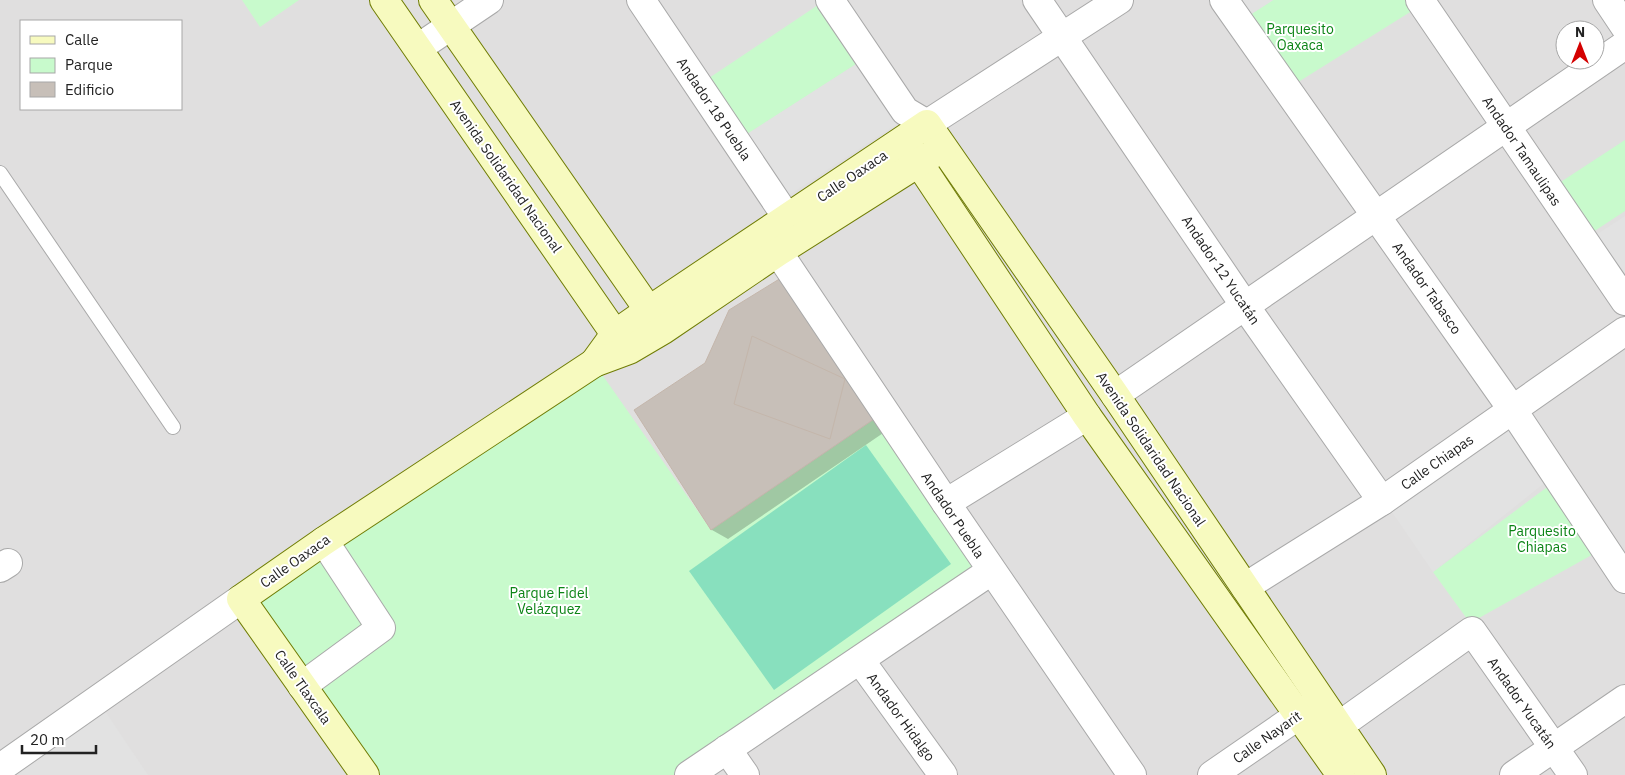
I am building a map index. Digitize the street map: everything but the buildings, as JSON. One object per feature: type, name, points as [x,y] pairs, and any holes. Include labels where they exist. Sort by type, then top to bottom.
[{"type":"main road","name":"Avenida Solidaridad Nacional","points":[[384,0],[622,342]]},
{"type":"main road","points":[[433,0],[655,320]]},
{"type":"main road","name":"Avenida Solidaridad Nacional","points":[[916,118],[942,148],[1115,395],[1321,700],[1341,775]]},
{"type":"main road","name":"Calle Oaxaca","points":[[241,598],[594,363],[655,320],[788,219],[904,141],[916,118]]},
{"type":"main road","name":"Avenida Solidaridad Nacional","points":[[904,141],[1087,416],[1299,715],[1329,734],[1372,775]]},
{"type":"main road","name":"Calle Oaxaca","points":[[655,320],[778,252],[942,148]]},
{"type":"main road","name":"Calle Tlaxcala","points":[[241,598],[365,775]]},
{"type":"street","points":[[418,48],[489,0]]},
{"type":"street","name":"Andador 18 Puebla","points":[[641,0],[788,219]]},
{"type":"street","points":[[830,0],[916,118]]},
{"type":"street","name":"Andador 12 Yucatán","points":[[1037,0],[1245,306],[1382,501]]},
{"type":"street","name":"Calle Oaxaca","points":[[916,118],[1063,38],[1119,0]]},
{"type":"street","name":"Andador Tabasco","points":[[1224,0],[1512,409],[1625,579]]},
{"type":"street","name":"Andador Tamaulipas","points":[[1420,0],[1625,301]]},
{"type":"street","points":[[1607,0],[1625,26]]},
{"type":"street","points":[[1115,395],[1625,45]]},
{"type":"street","name":"Andador Puebla","points":[[778,252],[991,571],[1132,775]]},
{"type":"street","name":"Calle Chiapas","points":[[1245,587],[1382,501],[1625,331]]},
{"type":"street","points":[[946,503],[1087,416]]},
{"type":"street","points":[[302,686],[382,628],[324,541]]},
{"type":"street","points":[[689,775],[991,571]]},
{"type":"street","name":"Calle Oaxaca","points":[[0,768],[241,598]]},
{"type":"street","name":"Andador Yucatán","points":[[1329,734],[1472,631],[1573,775]]},
{"type":"street","name":"Andador Hidalgo","points":[[860,660],[943,775]]},
{"type":"street","points":[[1514,775],[1625,698]]},
{"type":"street","name":"Calle Nayarit","points":[[1212,775],[1321,700]]},
{"type":"street","points":[[727,749],[744,775]]},
{"type":"lane","points":[[0,173],[173,427]]},
{"type":"shaded area","points":[[0,0],[1625,0],[1625,775],[0,775]]},
{"type":"shaded area","points":[[1229,0],[1273,0],[1242,20]]},
{"type":"shaded area","points":[[864,59],[897,124],[786,197],[741,138]]},
{"type":"shaded area","points":[[1625,216],[1625,296],[1588,240]]},
{"type":"shaded area","points":[[1510,419],[1552,477],[1433,572],[1390,509]]},
{"type":"shaded area","points":[[97,699],[148,775],[0,775]]},
{"type":"green space","points":[[242,0],[299,0],[260,27]]},
{"type":"green space","name":"Parquesito Oaxaca","points":[[1273,0],[1420,0],[1423,4],[1287,89],[1242,20]]},
{"type":"green space","points":[[824,1],[864,59],[741,138],[706,80]]},
{"type":"green space","points":[[1625,140],[1625,211],[1590,234],[1556,185]]},
{"type":"green space","name":"Parque Fidel Velázquez","points":[[594,363],[711,530],[885,412],[991,571],[689,775],[365,775],[241,599]]},
{"type":"green space","points":[[866,445],[951,564],[774,690],[689,571]]},
{"type":"green space","name":"Parquesito Chiapas","points":[[1554,482],[1599,551],[1470,623],[1433,572]]}]
